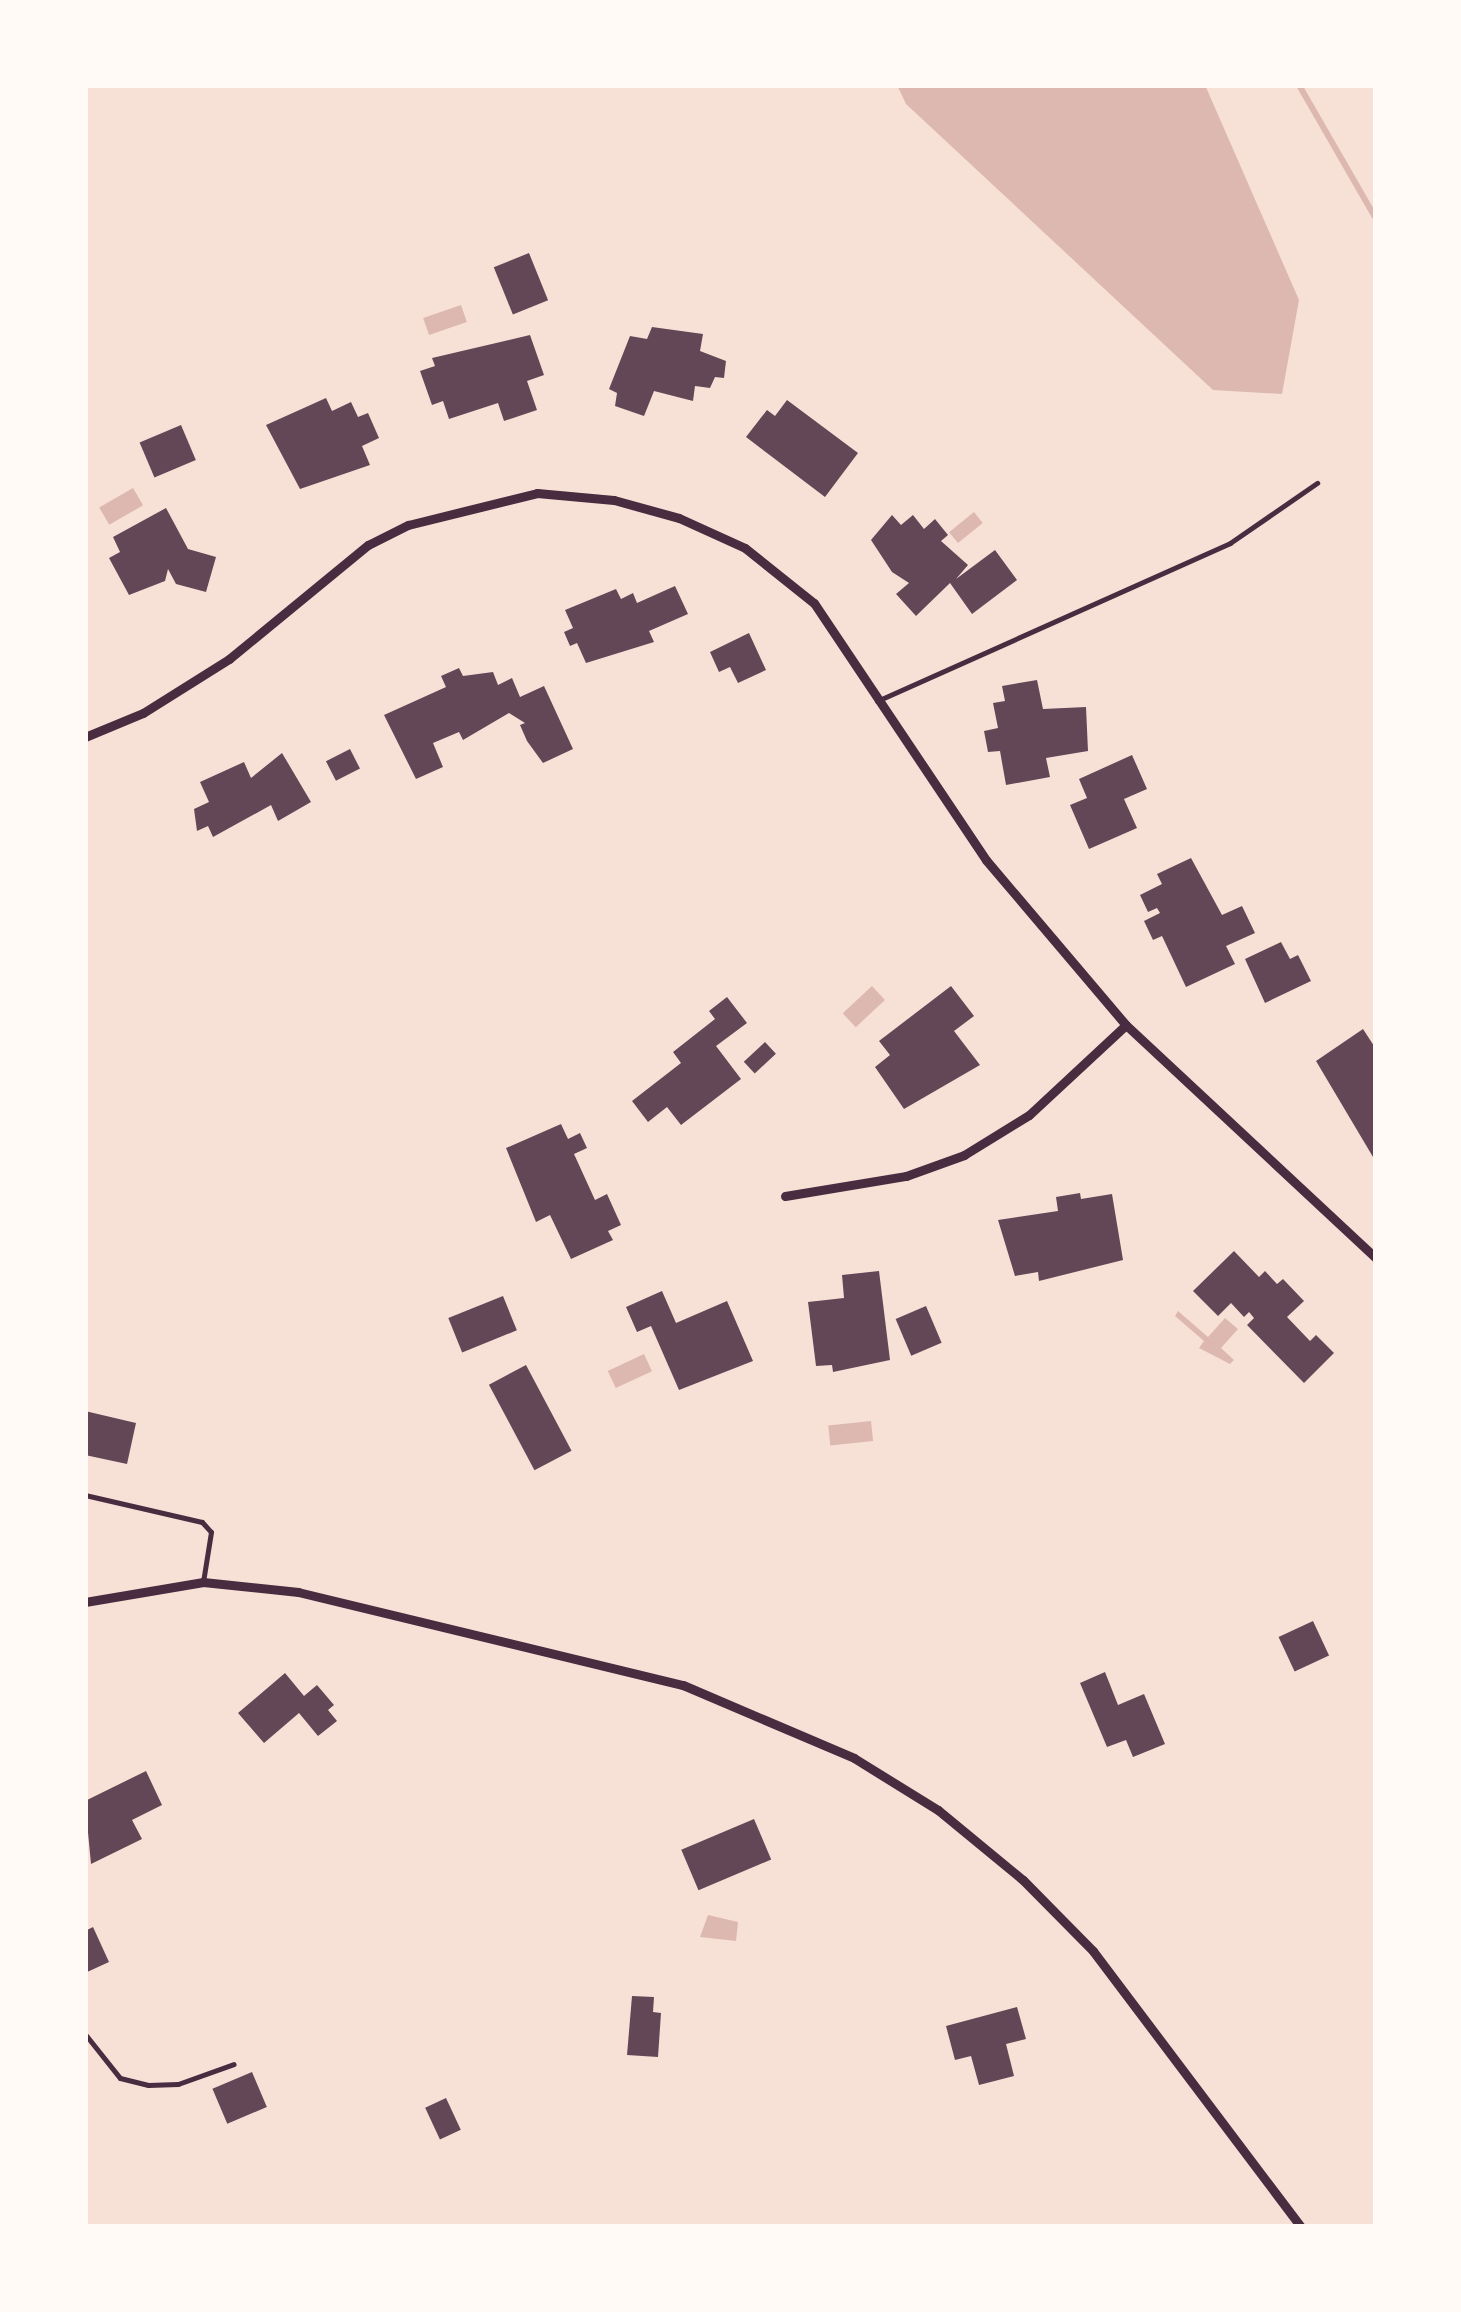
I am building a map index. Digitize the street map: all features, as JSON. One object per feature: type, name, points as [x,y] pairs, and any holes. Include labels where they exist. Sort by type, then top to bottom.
[{"type":"street","points":[[85,737],[143,713],[229,660],[368,545],[408,525],[536,492],[614,500],[679,518],[745,548],[814,603],[986,860],[1126,1025],[1376,1258]]},
{"type":"street","points":[[786,1196],[906,1176],[964,1155],[1029,1115],[1126,1025]]},
{"type":"street","points":[[85,1602],[203,1582],[298,1592],[684,1686],[854,1758],[952,1822],[1024,1880],[1093,1951],[1300,2227]]},
{"type":"lane","points":[[876,701],[1230,543],[1317,483]]},
{"type":"lane","points":[[85,1496],[202,1522],[211,1532],[203,1582]]},
{"type":"lane","points":[[85,2034],[120,2078],[148,2085],[178,2084],[234,2064]]},
{"type":"shaded area","points":[[897,85],[1205,85],[1299,300],[1282,394],[1213,390],[906,104]]},
{"type":"shaded area","points":[[461,305],[467,322],[429,335],[423,318]]},
{"type":"shaded area","points":[[133,488],[143,505],[109,525],[99,508]]},
{"type":"shaded area","points":[[974,512],[983,523],[958,543],[949,532]]},
{"type":"shaded area","points":[[872,986],[885,1000],[856,1027],[843,1013]]},
{"type":"shaded area","points":[[1178,1311],[1208,1337],[1225,1318],[1238,1329],[1221,1348],[1234,1360],[1230,1364],[1199,1348],[1204,1341],[1175,1316]]},
{"type":"shaded area","points":[[644,1354],[652,1371],[616,1388],[608,1371]]},
{"type":"shaded area","points":[[871,1421],[873,1441],[830,1445],[828,1425]]},
{"type":"shaded area","points":[[708,1915],[738,1922],[736,1941],[700,1937]]},
{"type":"building","points":[[529,253],[548,300],[513,315],[494,267]]},
{"type":"building","points":[[652,327],[703,334],[700,351],[726,361],[724,378],[715,377],[710,388],[695,386],[693,401],[654,391],[644,416],[615,406],[617,393],[609,389],[630,336],[647,339]]},
{"type":"building","points":[[530,335],[544,375],[527,381],[537,410],[504,421],[498,403],[449,419],[443,401],[432,405],[420,371],[435,366],[432,358]]},
{"type":"building","points":[[326,398],[332,411],[351,402],[358,417],[368,413],[379,438],[362,446],[370,465],[300,489],[266,425]]},
{"type":"building","points":[[787,400],[858,453],[825,497],[746,437],[767,410],[775,416]]},
{"type":"building","points":[[181,425],[196,460],[154,478],[140,443]]},
{"type":"building","points":[[166,508],[188,549],[216,557],[206,592],[176,584],[168,569],[165,581],[129,595],[109,558],[120,552],[113,537]]},
{"type":"building","points":[[892,515],[901,525],[913,515],[924,529],[935,519],[948,535],[941,541],[968,565],[956,579],[995,550],[1017,580],[972,614],[950,583],[916,616],[896,594],[909,583],[892,572],[871,540]]},
{"type":"building","points":[[675,586],[688,614],[649,631],[654,642],[586,663],[577,643],[570,646],[564,632],[573,628],[565,610],[616,589],[621,599],[633,593],[637,603]]},
{"type":"building","points":[[749,633],[766,670],[738,683],[730,667],[719,672],[710,652]]},
{"type":"building","points":[[459,668],[463,676],[493,672],[498,685],[512,678],[520,697],[544,686],[573,749],[543,763],[527,741],[520,725],[525,723],[509,713],[463,740],[459,732],[433,743],[443,767],[416,779],[384,715],[446,687],[441,676]]},
{"type":"building","points":[[1037,680],[1043,709],[1086,707],[1088,751],[1046,758],[1050,777],[1006,785],[1000,751],[988,752],[984,731],[998,728],[993,703],[1005,701],[1002,686]]},
{"type":"building","points":[[350,749],[360,769],[336,781],[326,761]]},
{"type":"building","points":[[282,753],[311,802],[278,821],[271,805],[213,837],[208,826],[197,831],[194,809],[209,802],[200,782],[244,762],[251,778]]},
{"type":"building","points":[[1132,755],[1147,789],[1124,799],[1137,828],[1089,849],[1070,805],[1087,798],[1079,779]]},
{"type":"building","points":[[1191,858],[1222,915],[1242,906],[1255,933],[1226,946],[1235,964],[1186,987],[1162,936],[1153,940],[1144,921],[1160,913],[1157,908],[1148,912],[1140,895],[1162,884],[1157,874]]},
{"type":"building","points":[[1281,942],[1290,959],[1298,955],[1311,981],[1265,1003],[1245,959]]},
{"type":"building","points":[[951,986],[974,1016],[954,1031],[980,1065],[904,1109],[875,1067],[890,1055],[879,1041]]},
{"type":"building","points":[[727,997],[747,1023],[716,1046],[741,1079],[681,1125],[667,1107],[648,1122],[632,1101],[681,1063],[673,1052],[715,1019],[709,1011]]},
{"type":"building","points":[[1363,1029],[1376,1049],[1373,1157],[1316,1061]]},
{"type":"building","points":[[765,1042],[776,1054],[755,1073],[744,1062]]},
{"type":"building","points":[[561,1124],[568,1139],[580,1133],[587,1148],[574,1154],[595,1200],[607,1194],[621,1225],[608,1231],[613,1240],[571,1259],[550,1215],[536,1222],[506,1148]]},
{"type":"building","points":[[1080,1193],[1081,1199],[1112,1194],[1123,1260],[1039,1281],[1038,1272],[1015,1276],[998,1220],[1058,1211],[1056,1197]]},
{"type":"building","points":[[1234,1251],[1259,1277],[1265,1271],[1277,1284],[1283,1279],[1304,1301],[1287,1317],[1310,1341],[1316,1335],[1334,1353],[1304,1383],[1247,1325],[1254,1318],[1249,1312],[1244,1317],[1231,1303],[1218,1316],[1193,1291]]},
{"type":"building","points":[[879,1271],[890,1360],[833,1372],[832,1365],[816,1366],[808,1302],[844,1298],[842,1275]]},
{"type":"building","points":[[662,1291],[676,1323],[727,1301],[753,1361],[679,1390],[651,1326],[637,1332],[626,1307]]},
{"type":"building","points":[[503,1296],[517,1330],[462,1352],[448,1318]]},
{"type":"building","points":[[926,1306],[942,1343],[911,1356],[896,1319]]},
{"type":"building","points":[[526,1365],[572,1451],[534,1470],[489,1385]]},
{"type":"building","points":[[85,1411],[136,1423],[127,1464],[85,1455]]},
{"type":"building","points":[[1313,1621],[1329,1655],[1295,1671],[1279,1637]]},
{"type":"building","points":[[1105,1672],[1118,1705],[1144,1694],[1165,1744],[1133,1757],[1126,1740],[1107,1747],[1080,1683]]},
{"type":"building","points":[[285,1673],[304,1696],[317,1685],[334,1705],[328,1710],[337,1721],[318,1736],[299,1713],[264,1743],[238,1713]]},
{"type":"building","points":[[146,1771],[162,1805],[132,1820],[142,1839],[91,1864],[85,1801]]},
{"type":"building","points":[[754,1819],[771,1860],[698,1890],[681,1850]]},
{"type":"building","points":[[93,1927],[109,1962],[85,1973],[85,1931]]},
{"type":"building","points":[[632,1996],[654,1997],[653,2012],[661,2013],[658,2057],[627,2055]]},
{"type":"building","points":[[1017,2007],[1026,2039],[1006,2044],[1014,2076],[979,2085],[971,2056],[955,2060],[946,2026]]},
{"type":"building","points":[[252,2072],[267,2107],[227,2124],[212,2089]]},
{"type":"building","points":[[446,2098],[461,2130],[440,2139],[425,2108]]},
{"type":"waterway","points":[[1299,85],[1376,219]]}]
